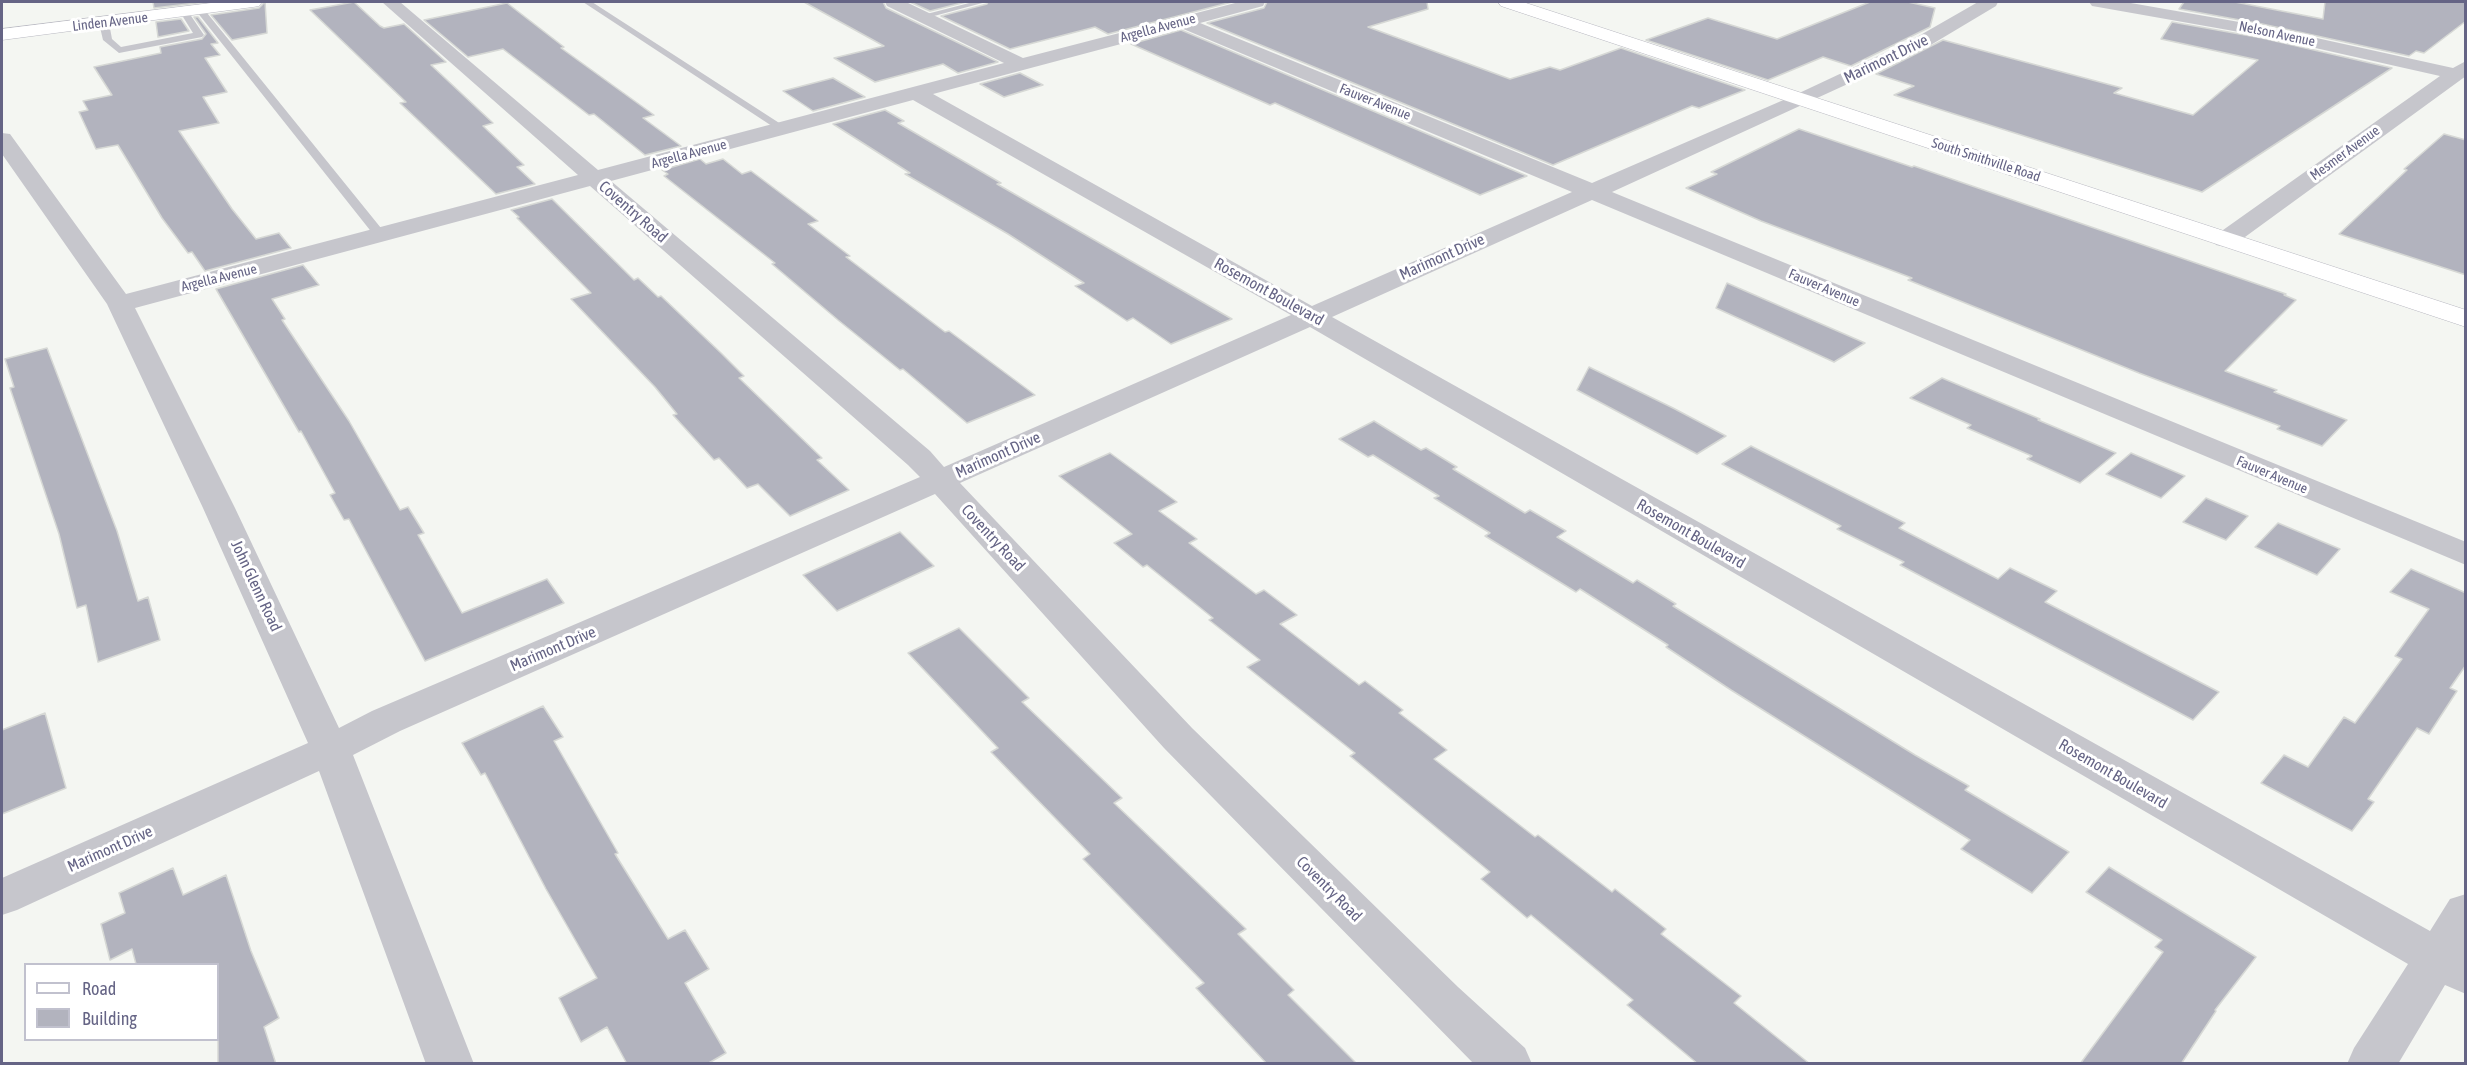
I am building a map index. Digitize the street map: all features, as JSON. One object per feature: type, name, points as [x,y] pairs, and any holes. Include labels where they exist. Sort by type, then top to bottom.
[{"type":"main road","name":"Linden Avenue","points":[[2,34],[104,23],[225,4],[253,2]]},
{"type":"main road","name":"South Smithville Road","points":[[1507,2],[2466,319]]},
{"type":"street","name":"Coventry Road","points":[[390,2],[919,458],[1178,738],[1441,1002],[1508,1064]]},
{"type":"street","points":[[893,2],[1020,64]]},
{"type":"street","name":"Argella Avenue","points":[[120,304],[1257,2]]},
{"type":"street","name":"Marimont Drive","points":[[2,897],[330,749],[386,721],[940,481],[1310,315],[1802,99],[1917,45],[1990,2]]},
{"type":"street","name":"Nelson Avenue","points":[[2098,2],[2460,70]]},
{"type":"street","name":"Fauver Avenue","points":[[1181,21],[2466,555]]},
{"type":"street","name":"Mesmer Avenue","points":[[2224,240],[2460,70]]},
{"type":"street","name":"Rosemont Boulevard","points":[[916,93],[2452,966]]},
{"type":"street","name":"John Glenn Road","points":[[2,139],[120,304],[219,507],[330,749],[450,1064]]},
{"type":"street","points":[[2371,1064],[2452,966],[2466,912]]},
{"type":"lane","points":[[587,2],[782,128]]},
{"type":"lane","points":[[923,16],[982,2]]},
{"type":"lane","points":[[104,23],[108,40],[119,50],[199,35],[192,11]]},
{"type":"lane","points":[[192,11],[381,236]]},
{"type":"building","points":[[153,2],[205,2],[154,8]]},
{"type":"building","points":[[265,2],[267,33],[232,40],[211,15],[259,8]]},
{"type":"building","points":[[354,2],[384,28],[404,24],[446,62],[431,65],[493,123],[483,126],[524,165],[517,167],[535,184],[496,194],[400,103],[406,102],[310,10]]},
{"type":"building","points":[[804,2],[883,2],[886,8],[998,62],[958,73],[943,64],[875,82],[834,58],[884,46]]},
{"type":"building","points":[[910,2],[966,2],[930,11]]},
{"type":"building","points":[[988,2],[1232,2],[1108,34],[1095,27],[1010,49],[941,16]]},
{"type":"building","points":[[1267,2],[1427,2],[1428,9],[1368,27],[1510,79],[1550,67],[1560,70],[1621,48],[1745,90],[1699,108],[1692,106],[1553,165],[1207,23],[1264,8]]},
{"type":"building","points":[[1870,2],[1908,2],[1935,8],[1930,27],[1851,66],[1823,57],[1768,80],[1646,40],[1708,18],[1777,39]]},
{"type":"building","points":[[2184,2],[2235,2],[2323,19],[2325,2],[2466,2],[2466,21],[2424,53],[2416,51],[2409,56],[2262,24],[2179,9]]},
{"type":"building","points":[[507,3],[564,47],[561,48],[654,115],[643,118],[681,146],[645,155],[594,114],[589,115],[503,49],[468,57],[424,20]]},
{"type":"building","points":[[194,17],[198,17],[218,43],[211,44],[220,55],[205,58],[227,92],[203,97],[219,123],[179,131],[232,209],[256,239],[279,233],[291,248],[205,271],[192,252],[188,253],[162,218],[118,145],[96,149],[79,112],[88,110],[83,101],[112,95],[94,67],[161,53],[160,47],[202,39],[206,34]]},
{"type":"building","points":[[181,19],[189,31],[158,37],[156,22]]},
{"type":"building","points":[[2172,22],[2262,38],[2392,68],[2202,192],[1894,95],[1914,86],[1876,74],[1943,40],[2122,88],[2114,93],[2193,115],[2258,60],[2161,39]]},
{"type":"building","points":[[1181,30],[1527,176],[1480,195],[1275,103],[1270,105],[1131,44]]},
{"type":"building","points":[[1020,73],[1043,85],[1004,97],[980,84]]},
{"type":"building","points":[[833,78],[865,97],[813,111],[783,91]]},
{"type":"building","points":[[885,110],[904,121],[898,123],[1001,183],[997,184],[1232,319],[1171,344],[1133,318],[1127,321],[1075,286],[1084,283],[1008,234],[905,174],[910,173],[833,124]]},
{"type":"building","points":[[1799,129],[1914,166],[2286,294],[2284,295],[2296,300],[2225,371],[2347,420],[2322,446],[2277,429],[2280,426],[2139,373],[1908,280],[1912,278],[1761,221],[1686,188],[1717,174],[1711,172]]},
{"type":"building","points":[[2444,134],[2466,140],[2466,275],[2339,234],[2407,170],[2404,169]]},
{"type":"building","points":[[700,159],[706,164],[723,159],[742,174],[751,171],[818,221],[808,224],[850,256],[846,257],[945,332],[949,331],[1035,395],[967,423],[903,369],[900,370],[838,320],[772,264],[775,263],[664,176],[668,174],[662,170]]},
{"type":"building","points":[[552,199],[634,280],[638,278],[658,297],[661,296],[721,353],[744,376],[739,378],[822,458],[817,460],[849,490],[790,516],[758,484],[747,488],[719,458],[714,460],[673,415],[677,414],[655,387],[571,299],[591,293],[511,210]]},
{"type":"building","points":[[303,265],[319,285],[272,299],[285,319],[282,320],[349,421],[400,510],[408,507],[424,533],[418,535],[462,613],[547,579],[564,603],[425,661],[349,519],[344,520],[330,495],[335,493],[301,431],[299,432],[216,289]]},
{"type":"building","points":[[1727,283],[1865,343],[1834,362],[1716,308]]},
{"type":"building","points":[[47,348],[117,531],[138,601],[148,597],[160,640],[98,662],[86,605],[77,608],[59,534],[10,388],[14,387],[5,359]]},
{"type":"building","points":[[1589,367],[1726,436],[1697,454],[1577,390]]},
{"type":"building","points":[[1942,378],[2116,453],[2080,483],[2027,459],[2032,456],[1967,428],[1971,425],[1910,398]]},
{"type":"building","points":[[1374,421],[1421,450],[1426,448],[1457,467],[1453,469],[1525,513],[1530,510],[1566,531],[1557,537],[1633,583],[1637,580],[1676,604],[1673,606],[1969,786],[1965,790],[2069,852],[2032,893],[1961,849],[1970,840],[1731,690],[1666,647],[1668,645],[1580,589],[1576,592],[1485,536],[1490,533],[1434,498],[1439,496],[1373,455],[1368,457],[1339,439]]},
{"type":"building","points":[[1751,446],[1905,523],[1899,528],[1998,579],[2010,568],[2057,591],[2045,602],[2219,692],[2193,720],[1900,565],[1904,562],[1837,529],[1841,526],[1722,464]]},
{"type":"building","points":[[1110,453],[1177,502],[1159,511],[1197,539],[1189,543],[1256,594],[1264,590],[1297,615],[1280,624],[1359,685],[1365,681],[1403,710],[1399,713],[1447,750],[1434,759],[1535,837],[1538,835],[1612,892],[1615,889],[1666,929],[1661,934],[1741,996],[1734,1003],[1810,1064],[1698,1064],[1627,1005],[1633,1000],[1531,915],[1527,918],[1481,879],[1490,872],[1350,756],[1355,753],[1247,667],[1260,660],[1209,620],[1213,618],[1147,565],[1143,567],[1114,543],[1132,534],[1059,476]]},
{"type":"building","points":[[2131,453],[2185,476],[2161,498],[2106,474]]},
{"type":"building","points":[[2206,498],[2248,516],[2226,540],[2183,522]]},
{"type":"building","points":[[2278,523],[2340,549],[2317,575],[2255,547]]},
{"type":"building","points":[[900,532],[934,566],[837,611],[803,575]]},
{"type":"building","points":[[2411,569],[2466,593],[2466,665],[2450,688],[2457,691],[2429,734],[2417,728],[2368,799],[2374,802],[2352,831],[2261,783],[2284,755],[2308,767],[2344,717],[2355,723],[2402,659],[2395,656],[2429,609],[2390,592]]},
{"type":"building","points":[[959,628],[1029,698],[1022,702],[1122,798],[1114,803],[1246,929],[1238,934],[1294,990],[1288,995],[1357,1064],[1267,1064],[1196,988],[1204,983],[1083,859],[1090,854],[991,752],[998,748],[908,653]]},
{"type":"building","points":[[543,706],[563,737],[554,741],[618,853],[615,854],[668,939],[685,930],[709,969],[685,983],[726,1053],[707,1064],[627,1064],[607,1027],[581,1042],[559,998],[597,978],[546,889],[485,773],[481,775],[462,743]]},
{"type":"building","points":[[45,713],[66,788],[2,814],[2,730]]},
{"type":"building","points":[[2109,867],[2256,957],[2215,1010],[2181,1064],[2080,1064],[2163,952],[2155,947],[2162,940],[2086,892]]},
{"type":"building","points":[[173,868],[183,895],[226,875],[251,951],[279,1018],[264,1027],[276,1064],[218,1064],[219,963],[136,963],[132,949],[110,960],[101,924],[125,913],[119,893]]}]
